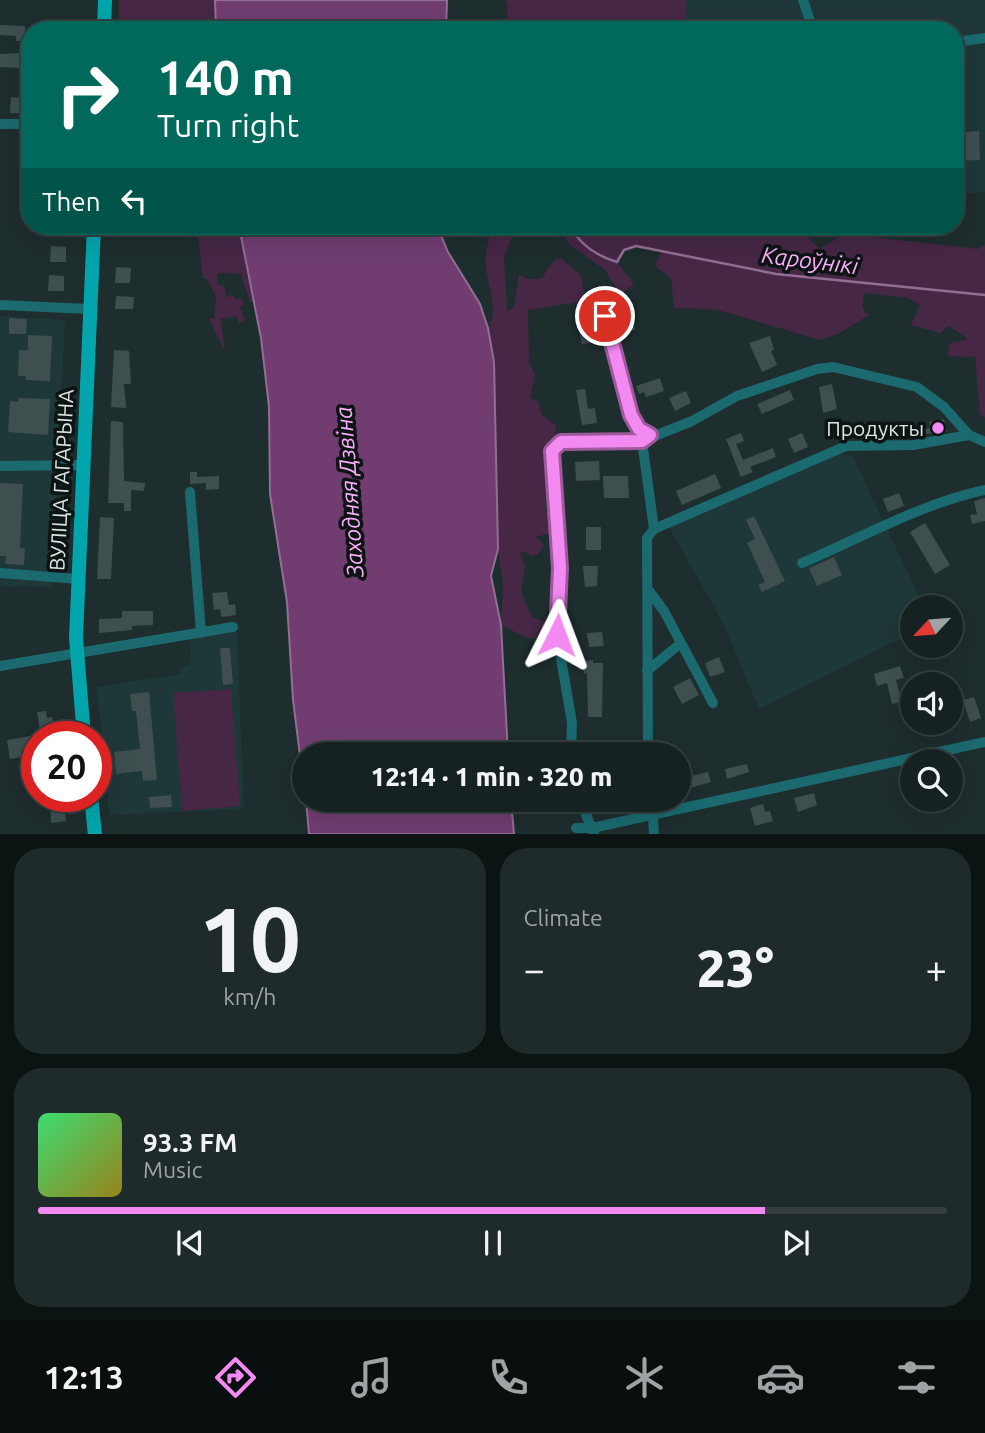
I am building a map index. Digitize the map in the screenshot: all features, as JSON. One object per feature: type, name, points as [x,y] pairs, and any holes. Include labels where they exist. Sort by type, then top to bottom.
[{"type":"main road","points":[[105,21],[106,0]]},
{"type":"main road","name":"ВУЛІЦА ГАГАРЫНА","points":[[83,721],[77,654],[78,579],[94,235]]},
{"type":"main road","points":[[93,812],[95,834]]},
{"type":"street","points":[[803,0],[810,21]]},
{"type":"street","points":[[964,41],[985,38]]},
{"type":"street","points":[[0,124],[21,124]]},
{"type":"street","points":[[0,304],[90,309]]},
{"type":"street","points":[[605,316],[631,415],[646,438],[654,529]]},
{"type":"street","points":[[571,742],[572,723],[557,635],[560,568],[552,451],[561,442],[646,438],[692,421],[737,396],[817,369],[833,367],[917,387],[944,407],[969,435],[985,442]]},
{"type":"street","points":[[648,742],[647,538],[654,529],[839,449],[913,445],[969,435]]},
{"type":"street","points":[[0,466],[83,465]]},
{"type":"street","points":[[802,563],[886,527],[921,508],[985,490]]},
{"type":"street","points":[[190,492],[201,633]]},
{"type":"street","points":[[0,573],[78,579]]},
{"type":"street","points":[[647,588],[681,643],[713,703]]},
{"type":"street","points":[[0,666],[233,627]]},
{"type":"street","points":[[647,671],[681,643]]},
{"type":"street","points":[[576,828],[593,831],[653,815],[985,742]]},
{"type":"street","points":[[585,812],[593,831]]},
{"type":"street","points":[[653,812],[654,834]]},
{"type":"shaded area","points":[[119,0],[215,0],[216,21],[119,21]]},
{"type":"shaded area","points":[[506,0],[686,0],[686,21],[508,21]]},
{"type":"shaded area","points":[[686,0],[985,0],[985,192],[964,194],[964,21],[686,21]]},
{"type":"shaded area","points":[[198,235],[241,235],[254,303],[250,302],[241,274],[218,273],[217,284],[225,286],[226,298],[232,294],[237,300],[241,297],[244,304],[240,307],[245,320],[239,323],[236,316],[221,319],[225,352],[209,319],[214,318],[216,297],[207,279],[203,278]]},
{"type":"shaded area","points":[[490,235],[513,235],[504,258],[507,312],[514,307],[519,274],[528,279],[541,279],[555,259],[562,259],[580,274],[586,301],[528,310],[529,361],[535,375],[530,398],[538,401],[542,415],[556,425],[555,435],[545,450],[546,511],[553,517],[554,532],[536,537],[544,545],[538,554],[531,556],[524,551],[520,553],[525,567],[521,591],[532,618],[543,620],[547,628],[545,636],[530,639],[501,625],[503,584],[498,549],[494,362],[488,328],[493,306],[486,250]]},
{"type":"shaded area","points":[[564,235],[805,235],[820,249],[839,237],[862,236],[978,249],[985,245],[985,418],[980,413],[975,357],[947,356],[950,343],[968,339],[949,326],[940,333],[911,325],[920,305],[908,298],[864,293],[862,308],[869,315],[838,334],[820,340],[715,309],[674,308],[671,278],[655,266],[661,251],[636,246],[624,250],[617,262],[634,284],[620,295],[605,270],[569,244]]},
{"type":"shaded area","points":[[0,316],[65,320],[52,587],[0,586]]},
{"type":"shaded area","points":[[838,454],[852,455],[918,595],[900,595],[900,639],[759,709],[723,623],[669,527]]},
{"type":"shaded area","points":[[237,632],[244,809],[109,815],[109,812],[112,812],[112,721],[100,721],[97,687],[181,674],[180,667],[190,665],[191,639]]},
{"type":"shaded area","points":[[231,689],[240,806],[182,811],[173,693]]},
{"type":"water","points":[[215,0],[447,0],[446,21],[216,21]]},
{"type":"water","name":"Заходняя Дзвіна","points":[[241,235],[441,235],[448,252],[480,304],[488,328],[494,362],[498,549],[491,576],[501,625],[507,742],[298,742],[287,602],[270,494],[269,407],[261,338]]},
{"type":"water","points":[[307,812],[512,812],[514,834],[309,834]]},
{"type":"building","points":[[0,25],[21,26],[21,41],[16,41],[16,36],[0,35]]},
{"type":"building","points":[[21,53],[20,68],[0,67],[0,54]]},
{"type":"building","points":[[11,97],[21,98],[21,113],[10,113]]},
{"type":"building","points":[[979,131],[980,160],[964,161],[964,132]]},
{"type":"building","points":[[51,246],[66,247],[66,262],[50,262]]},
{"type":"building","points":[[116,267],[131,268],[130,283],[115,283]]},
{"type":"building","points":[[49,275],[64,276],[64,291],[48,291]]},
{"type":"building","points":[[116,296],[134,297],[133,309],[115,309]]},
{"type":"building","points":[[633,309],[635,330],[622,332],[618,311]]},
{"type":"building","points":[[9,318],[27,319],[26,334],[9,334]]},
{"type":"building","points":[[594,324],[598,342],[582,344],[578,327]]},
{"type":"building","points":[[28,335],[52,336],[50,381],[26,380],[26,376],[18,376],[19,350],[28,350]]},
{"type":"building","points":[[770,336],[774,350],[771,351],[777,365],[762,372],[749,343]]},
{"type":"building","points":[[114,350],[129,351],[131,384],[124,384],[126,408],[111,407]]},
{"type":"building","points":[[660,378],[664,391],[646,397],[644,392],[639,394],[636,386]]},
{"type":"building","points":[[832,384],[837,409],[823,413],[819,387]]},
{"type":"building","points":[[585,389],[588,409],[595,408],[597,423],[582,425],[576,390]]},
{"type":"building","points":[[790,390],[794,400],[762,414],[757,404]]},
{"type":"building","points":[[686,391],[691,403],[675,411],[669,398]]},
{"type":"building","points":[[18,398],[50,399],[48,435],[8,432],[10,401],[18,402]]},
{"type":"building","points":[[944,419],[947,431],[904,437],[903,433],[930,428],[929,422]]},
{"type":"building","points":[[111,421],[123,422],[124,481],[145,483],[144,491],[131,490],[131,511],[124,511],[124,503],[108,503]]},
{"type":"building","points":[[864,423],[882,423],[882,437],[864,437]]},
{"type":"building","points":[[741,433],[744,441],[736,444],[743,460],[773,448],[776,457],[750,467],[753,472],[741,477],[726,439]]},
{"type":"building","points":[[802,433],[808,447],[794,453],[788,439]]},
{"type":"building","points":[[599,461],[600,480],[576,481],[575,462]]},
{"type":"building","points":[[190,472],[197,472],[197,477],[219,476],[219,489],[206,490],[206,483],[190,484]]},
{"type":"building","points":[[715,474],[721,488],[682,505],[676,491]]},
{"type":"building","points":[[603,476],[628,476],[629,498],[604,498]]},
{"type":"building","points":[[0,483],[23,484],[20,548],[25,548],[24,565],[5,564],[6,556],[0,556]]},
{"type":"building","points":[[899,493],[904,506],[888,512],[883,499]]},
{"type":"building","points":[[985,498],[985,521],[972,524],[970,515],[977,514],[974,501]]},
{"type":"building","points":[[754,516],[785,581],[762,592],[758,585],[765,582],[747,543],[755,539],[746,520]]},
{"type":"building","points":[[100,517],[114,518],[111,579],[97,579]]},
{"type":"building","points":[[925,523],[950,565],[935,574],[910,532]]},
{"type":"building","points":[[586,527],[601,527],[601,550],[586,550]]},
{"type":"building","points":[[834,557],[842,575],[817,586],[809,568]]},
{"type":"building","points":[[583,566],[598,566],[597,586],[585,587]]},
{"type":"building","points":[[227,592],[229,605],[235,604],[236,615],[221,617],[220,609],[214,610],[212,593]]},
{"type":"building","points":[[122,611],[153,611],[153,625],[99,633],[99,619],[122,618]]},
{"type":"building","points":[[602,632],[604,646],[589,647],[587,633]]},
{"type":"building","points":[[220,648],[230,648],[233,684],[223,685]]},
{"type":"building","points":[[719,657],[725,672],[710,677],[705,663]]},
{"type":"building","points":[[593,660],[593,663],[603,663],[602,717],[588,717],[587,673],[584,674],[583,661]]},
{"type":"building","points":[[900,666],[900,679],[896,680],[900,702],[892,704],[887,683],[877,686],[874,674]]},
{"type":"building","points":[[690,678],[699,695],[682,704],[673,687]]},
{"type":"building","points":[[149,692],[157,780],[143,781],[142,771],[116,774],[114,752],[140,749],[136,711],[132,711],[130,694]]},
{"type":"building","points":[[974,697],[981,718],[970,722],[963,700]]},
{"type":"building","points":[[46,711],[47,718],[52,717],[53,721],[38,721],[37,712]]},
{"type":"building","points":[[21,738],[21,757],[10,759],[7,740]]},
{"type":"building","points":[[747,764],[749,772],[727,779],[725,769]]},
{"type":"building","points":[[708,772],[711,782],[691,788],[691,776]]},
{"type":"building","points":[[814,793],[817,805],[798,812],[794,798]]},
{"type":"building","points":[[171,795],[172,807],[150,808],[149,797]]},
{"type":"building","points":[[763,804],[765,812],[770,811],[773,821],[755,826],[750,808]]},
{"type":"building","points":[[51,812],[65,812],[66,821],[51,823]]},
{"type":"waterway","name":"Кароўнікі","points":[[576,235],[590,249],[617,262],[624,250],[636,246],[776,274],[985,295]]},
{"type":"place","name":"Продукты","points":[[938,428]]},
{"type":"route","points":[[557,635],[560,568],[552,451],[561,442],[642,441],[650,435],[639,429],[631,415],[605,316]]}]
